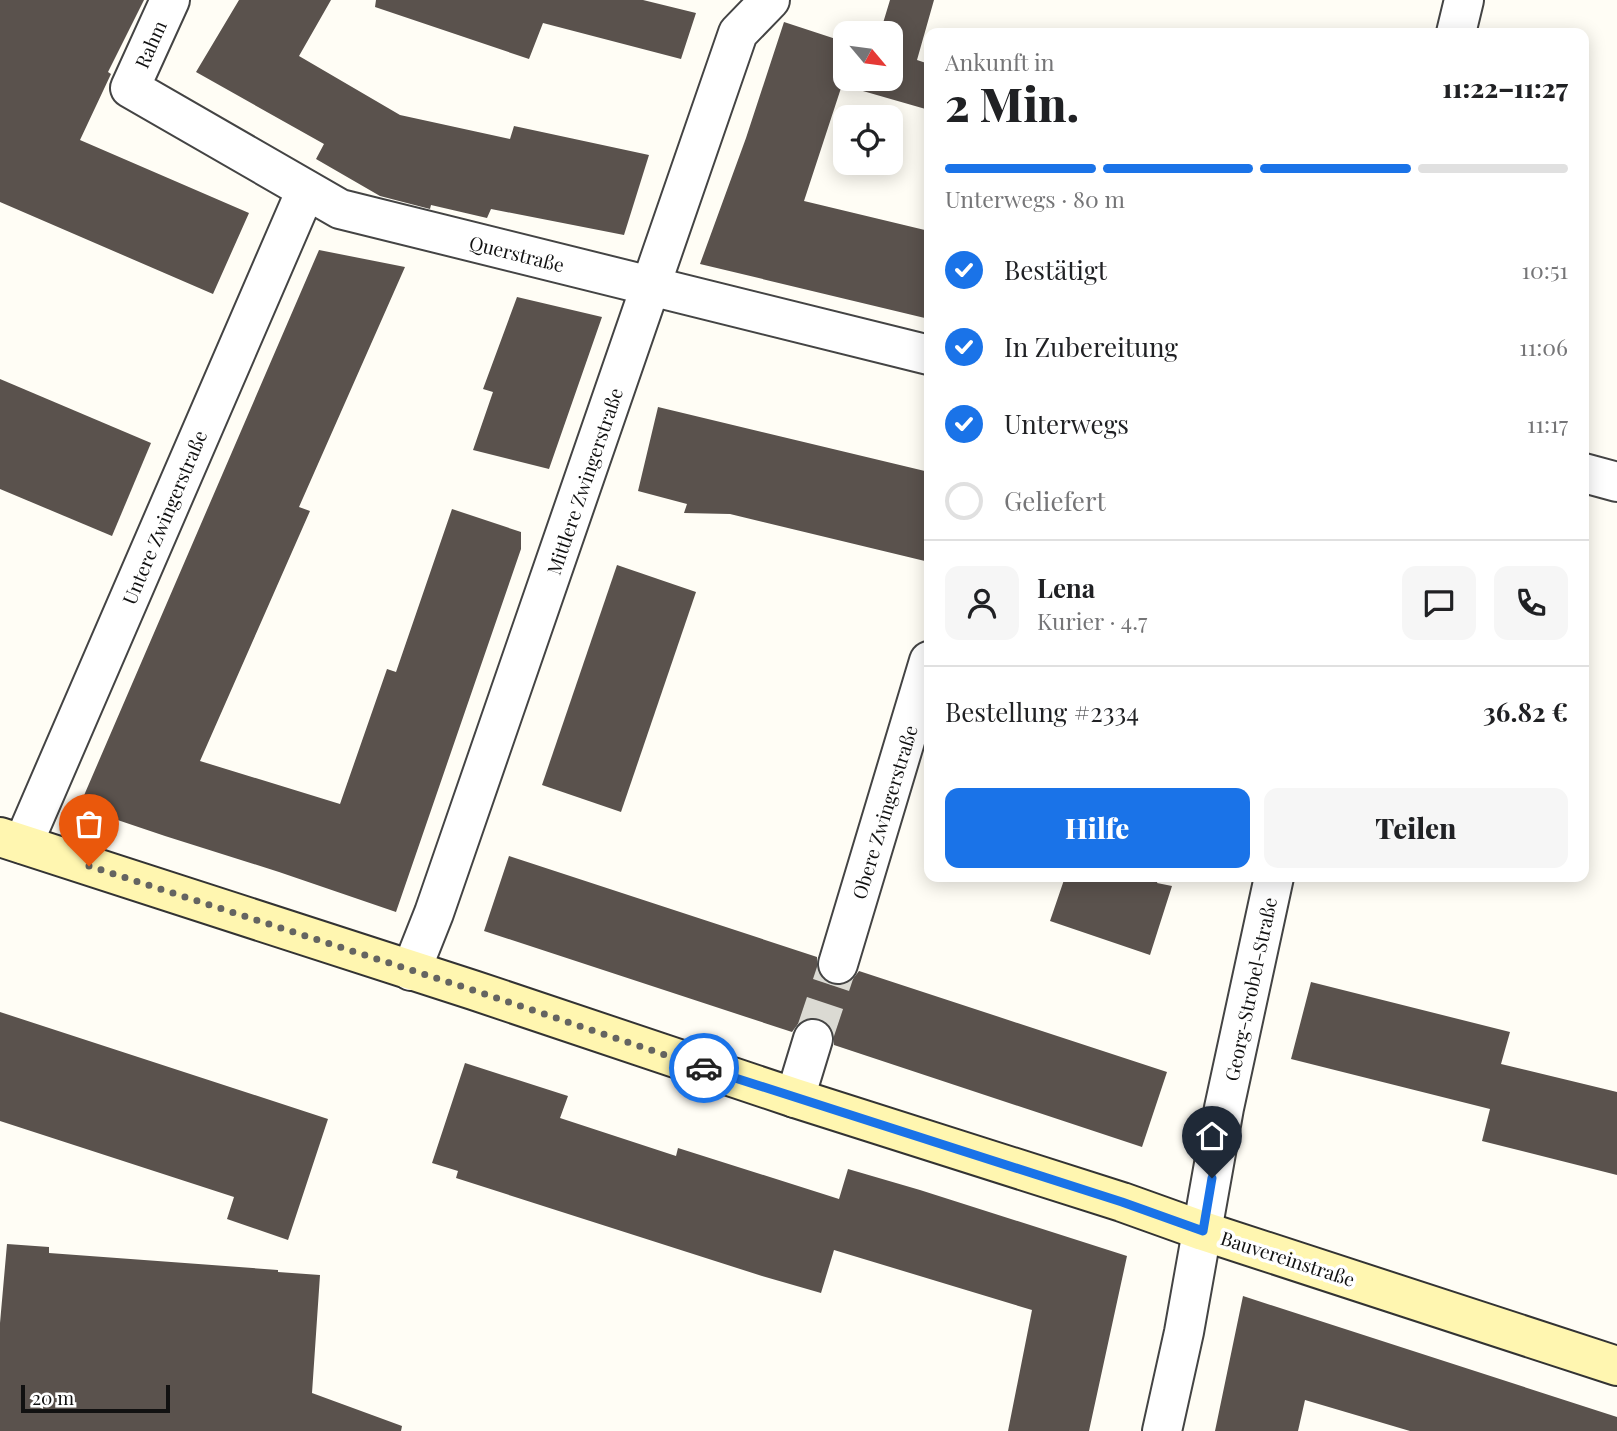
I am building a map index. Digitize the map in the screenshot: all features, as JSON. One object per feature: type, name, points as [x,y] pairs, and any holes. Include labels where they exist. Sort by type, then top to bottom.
[{"type":"street","name":"Rahm","points":[[130,88],[170,0]]},
{"type":"street","name":"Mittlere Zwingerstraße","points":[[411,971],[434,913],[738,33],[770,0]]},
{"type":"street","points":[[1457,28],[1464,0]]},
{"type":"street","name":"Querstraße","points":[[130,88],[340,209],[924,354]]},
{"type":"street","name":"Untere Zwingerstraße","points":[[11,841],[306,190]]},
{"type":"street","points":[[1589,474],[1617,482]]},
{"type":"street","name":"Obere Zwingerstraße","points":[[838,964],[924,678]]},
{"type":"street","name":"Bauvereinstraße","points":[[11,841],[1617,1366]]},
{"type":"street","name":"Georg-Strobel-Straße","points":[[1162,1431],[1203,1231],[1224,1108],[1273,882]]},
{"type":"street","points":[[795,1098],[813,1039]]},
{"type":"building","points":[[0,0],[144,0],[108,72],[111,74],[80,140],[249,213],[213,294],[0,202]]},
{"type":"building","points":[[239,0],[331,0],[299,56],[400,115],[510,139],[514,126],[649,155],[624,235],[491,209],[487,218],[431,205],[430,209],[380,196],[316,159],[324,144],[196,72]]},
{"type":"building","points":[[376,0],[643,0],[696,13],[681,59],[543,23],[529,59],[375,7]]},
{"type":"building","points":[[890,0],[934,0],[917,60],[924,62],[924,109],[863,91],[903,91],[903,21],[884,21]]},
{"type":"building","points":[[784,22],[833,38],[833,91],[840,91],[835,105],[833,105],[833,112],[804,201],[924,230],[924,318],[700,264],[746,138]]},
{"type":"building","points":[[319,250],[405,267],[299,507],[310,511],[200,761],[340,804],[387,669],[396,672],[452,509],[521,532],[521,549],[396,912],[79,807]]},
{"type":"building","points":[[517,297],[602,317],[549,469],[473,450],[493,392],[483,389]]},
{"type":"building","points":[[0,379],[151,443],[112,536],[0,489]]},
{"type":"building","points":[[658,407],[924,471],[924,561],[730,514],[684,513],[687,504],[638,491]]},
{"type":"building","points":[[617,565],[696,592],[621,812],[542,785]]},
{"type":"building","points":[[509,856],[817,957],[817,970],[831,985],[844,985],[859,971],[1167,1072],[1142,1147],[834,1045],[834,1033],[820,1018],[807,1018],[792,1032],[484,931]]},
{"type":"building","points":[[1063,882],[1157,882],[1172,886],[1150,955],[1050,921]]},
{"type":"building","points":[[1311,982],[1510,1032],[1501,1064],[1617,1092],[1617,1175],[1482,1141],[1490,1109],[1291,1059]]},
{"type":"building","points":[[0,1012],[328,1119],[288,1240],[227,1219],[234,1197],[0,1121]]},
{"type":"building","points":[[465,1063],[568,1096],[560,1118],[676,1156],[678,1148],[839,1199],[848,1169],[1127,1256],[1089,1431],[1008,1431],[1032,1310],[834,1250],[821,1293],[456,1178],[458,1171],[432,1163]]},
{"type":"building","points":[[7,1244],[49,1247],[49,1253],[320,1275],[312,1393],[402,1426],[401,1431],[0,1431],[0,1323]]},
{"type":"building","points":[[1243,1296],[1617,1417],[1617,1431],[1410,1431],[1305,1400],[1298,1431],[1215,1431]]},
{"type":"tunnel","points":[[813,1039],[838,964]]},
{"type":"way so far","points":[[89,866],[704,1068]]},
{"type":"route","points":[[704,1068],[1122,1202],[1203,1231],[1212,1178]]}]
